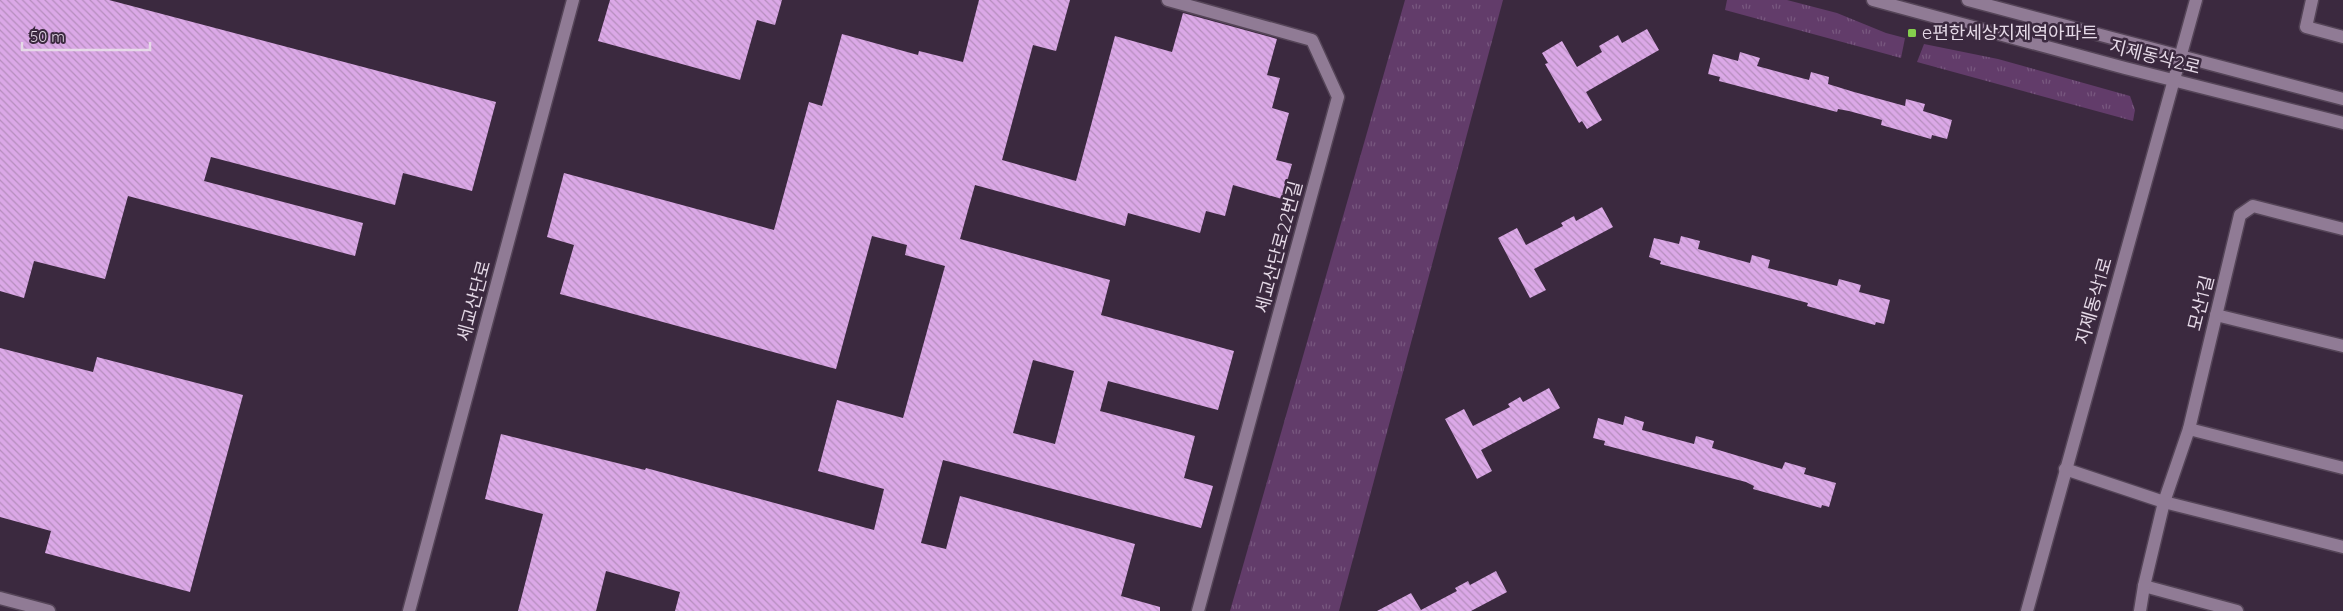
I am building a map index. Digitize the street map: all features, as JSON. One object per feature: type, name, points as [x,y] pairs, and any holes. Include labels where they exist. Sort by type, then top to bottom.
[{"type":"street","name":"세교산단로","points":[[409,611],[572,0]]},
{"type":"street","name":"세교산단로22번길","points":[[1168,0],[1312,40],[1338,97],[1198,611]]},
{"type":"street","name":"지제동삭2로","points":[[1873,0],[2125,68],[2175,79],[2343,123]]},
{"type":"street","name":"지제동삭2로","points":[[1968,0],[2343,99]]},
{"type":"street","name":"지제동삭1로","points":[[2027,611],[2196,0]]},
{"type":"street","points":[[2312,0],[2306,27],[2343,37]]},
{"type":"street","name":"모산1길","points":[[2140,611],[2164,502],[2189,429],[2240,215],[2253,206],[2343,229]]},
{"type":"street","points":[[2216,315],[2343,346]]},
{"type":"street","points":[[2189,429],[2343,468]]},
{"type":"street","points":[[2065,469],[2164,502],[2343,547]]},
{"type":"street","points":[[2144,586],[2237,611]]},
{"type":"street","points":[[0,598],[49,611]]},
{"type":"green space","points":[[1405,0],[1503,0],[1339,611],[1230,611]]},
{"type":"green space","points":[[1727,0],[1787,0],[1837,13],[1886,33],[1905,38],[1901,58],[1725,10]]},
{"type":"green space","points":[[1924,44],[1998,59],[2130,96],[2135,110],[2133,121],[1917,62]]},
{"type":"building","points":[[0,0],[109,0],[496,102],[472,191],[403,173],[395,205],[211,157],[204,181],[363,223],[355,256],[128,196],[105,279],[34,261],[24,298],[0,291]]},
{"type":"building","points":[[610,0],[782,0],[775,25],[757,20],[740,80],[598,41]]},
{"type":"building","points":[[979,0],[1070,0],[1056,51],[1033,45],[1002,160],[1076,181],[1115,36],[1172,52],[1183,13],[1277,39],[1267,75],[1280,78],[1272,108],[1289,113],[1276,160],[1292,164],[1282,199],[1233,185],[1225,216],[1206,211],[1200,233],[1128,213],[1125,226],[975,185],[960,239],[1110,280],[1101,315],[1234,351],[1218,410],[1108,381],[1100,411],[1195,436],[1184,478],[1213,486],[1201,528],[943,460],[921,543],[946,549],[960,496],[1135,544],[1121,596],[1160,607],[1160,611],[675,611],[680,592],[606,571],[596,611],[518,611],[543,514],[485,499],[501,434],[645,470],[646,468],[874,530],[884,489],[818,471],[837,400],[903,418],[945,266],[905,255],[907,245],[872,236],[836,369],[560,294],[574,245],[547,237],[564,173],[774,230],[809,102],[822,106],[842,34],[918,55],[919,51],[963,62]],"holes":[[[1033,360],[1074,371],[1055,444],[1013,433]]]},
{"type":"building","points":[[1647,29],[1659,50],[1586,92],[1602,120],[1587,129],[1582,121],[1579,123],[1545,64],[1548,63],[1542,53],[1562,41],[1577,67],[1602,52],[1599,46],[1618,35],[1622,43]]},
{"type":"building","points":[[1740,52],[1760,58],[1757,66],[1809,80],[1811,72],[1829,77],[1828,84],[1905,106],[1906,99],[1925,104],[1923,111],[1952,120],[1947,139],[1932,135],[1931,139],[1881,125],[1882,120],[1838,109],[1837,112],[1719,81],[1720,77],[1708,74],[1713,54],[1738,61]]},
{"type":"building","points":[[1602,207],[1613,227],[1534,269],[1546,290],[1530,298],[1498,238],[1517,228],[1526,245],[1563,226],[1561,223],[1574,216],[1576,221]]},
{"type":"building","points":[[1681,236],[1700,241],[1698,249],[1750,263],[1752,255],[1770,260],[1768,268],[1837,286],[1839,279],[1861,285],[1859,292],[1890,300],[1884,324],[1876,322],[1875,325],[1807,306],[1808,303],[1660,264],[1661,261],[1649,257],[1654,238],[1679,244]]},
{"type":"building","points":[[0,348],[93,372],[97,357],[243,395],[190,592],[45,553],[51,531],[0,517]]},
{"type":"building","points":[[1549,388],[1560,408],[1481,450],[1492,471],[1477,479],[1445,419],[1464,409],[1473,426],[1510,407],[1508,404],[1520,397],[1523,402]]},
{"type":"building","points":[[1625,416],[1644,422],[1642,430],[1694,444],[1696,436],[1714,441],[1712,448],[1782,469],[1785,462],[1806,468],[1804,474],[1836,483],[1829,507],[1822,505],[1821,508],[1753,489],[1754,486],[1746,482],[1604,445],[1605,441],[1593,438],[1598,418],[1623,425]]},
{"type":"building","points":[[1496,571],[1507,592],[1471,611],[1377,611],[1411,593],[1421,610],[1457,591],[1455,588],[1468,581],[1470,585]]},
{"type":"place","name":"e편한세상지제역아파트","points":[[1912,33]]}]
